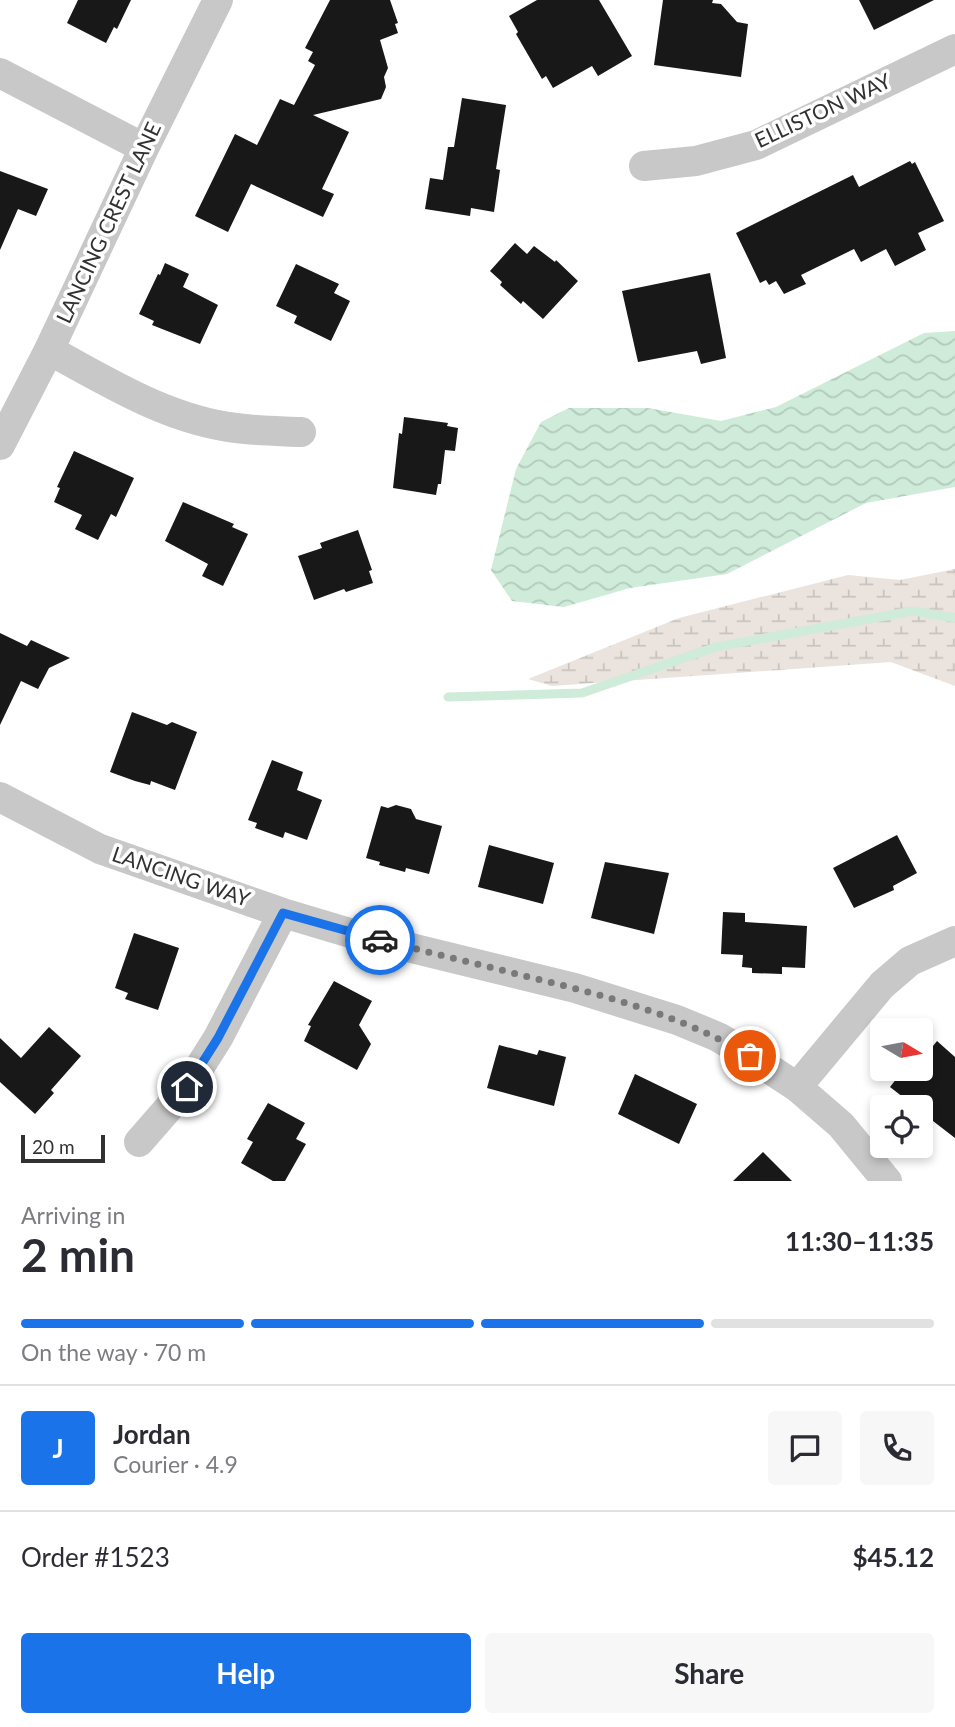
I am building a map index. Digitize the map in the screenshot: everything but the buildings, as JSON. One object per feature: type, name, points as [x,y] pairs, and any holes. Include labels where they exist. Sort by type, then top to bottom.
[{"type":"street","name":"LANCING CREST LANE","points":[[0,445],[49,350],[144,148],[218,0]]},
{"type":"street","name":"ELLISTON WAY","points":[[644,166],[696,161],[757,145],[955,49]]},
{"type":"street","points":[[0,73],[144,148]]},
{"type":"street","points":[[49,350],[143,400],[175,413],[235,428],[301,432]]},
{"type":"street","name":"LANCING WAY","points":[[0,797],[100,849],[283,913],[350,933],[575,988],[677,1020],[718,1037],[797,1087],[841,1125],[887,1181]]},
{"type":"street","points":[[139,1142],[187,1087],[218,1038],[283,913]]},
{"type":"street","points":[[797,1087],[882,985],[910,961],[955,941]]},
{"type":"green space","points":[[955,569],[955,686],[891,662],[552,686],[528,679],[679,618],[848,575],[900,580]]},
{"type":"water","points":[[955,331],[955,487],[866,503],[727,574],[630,588],[564,607],[512,601],[491,570],[516,469],[541,422],[569,408],[648,408],[721,421],[776,407],[924,333]]},
{"type":"waterway","points":[[448,697],[582,693],[716,647],[913,611],[955,618]]},
{"type":"way so far","points":[[380,940],[575,988],[677,1020],[718,1037],[750,1056]]},
{"type":"route","points":[[187,1087],[218,1038],[283,913],[380,940]]}]
